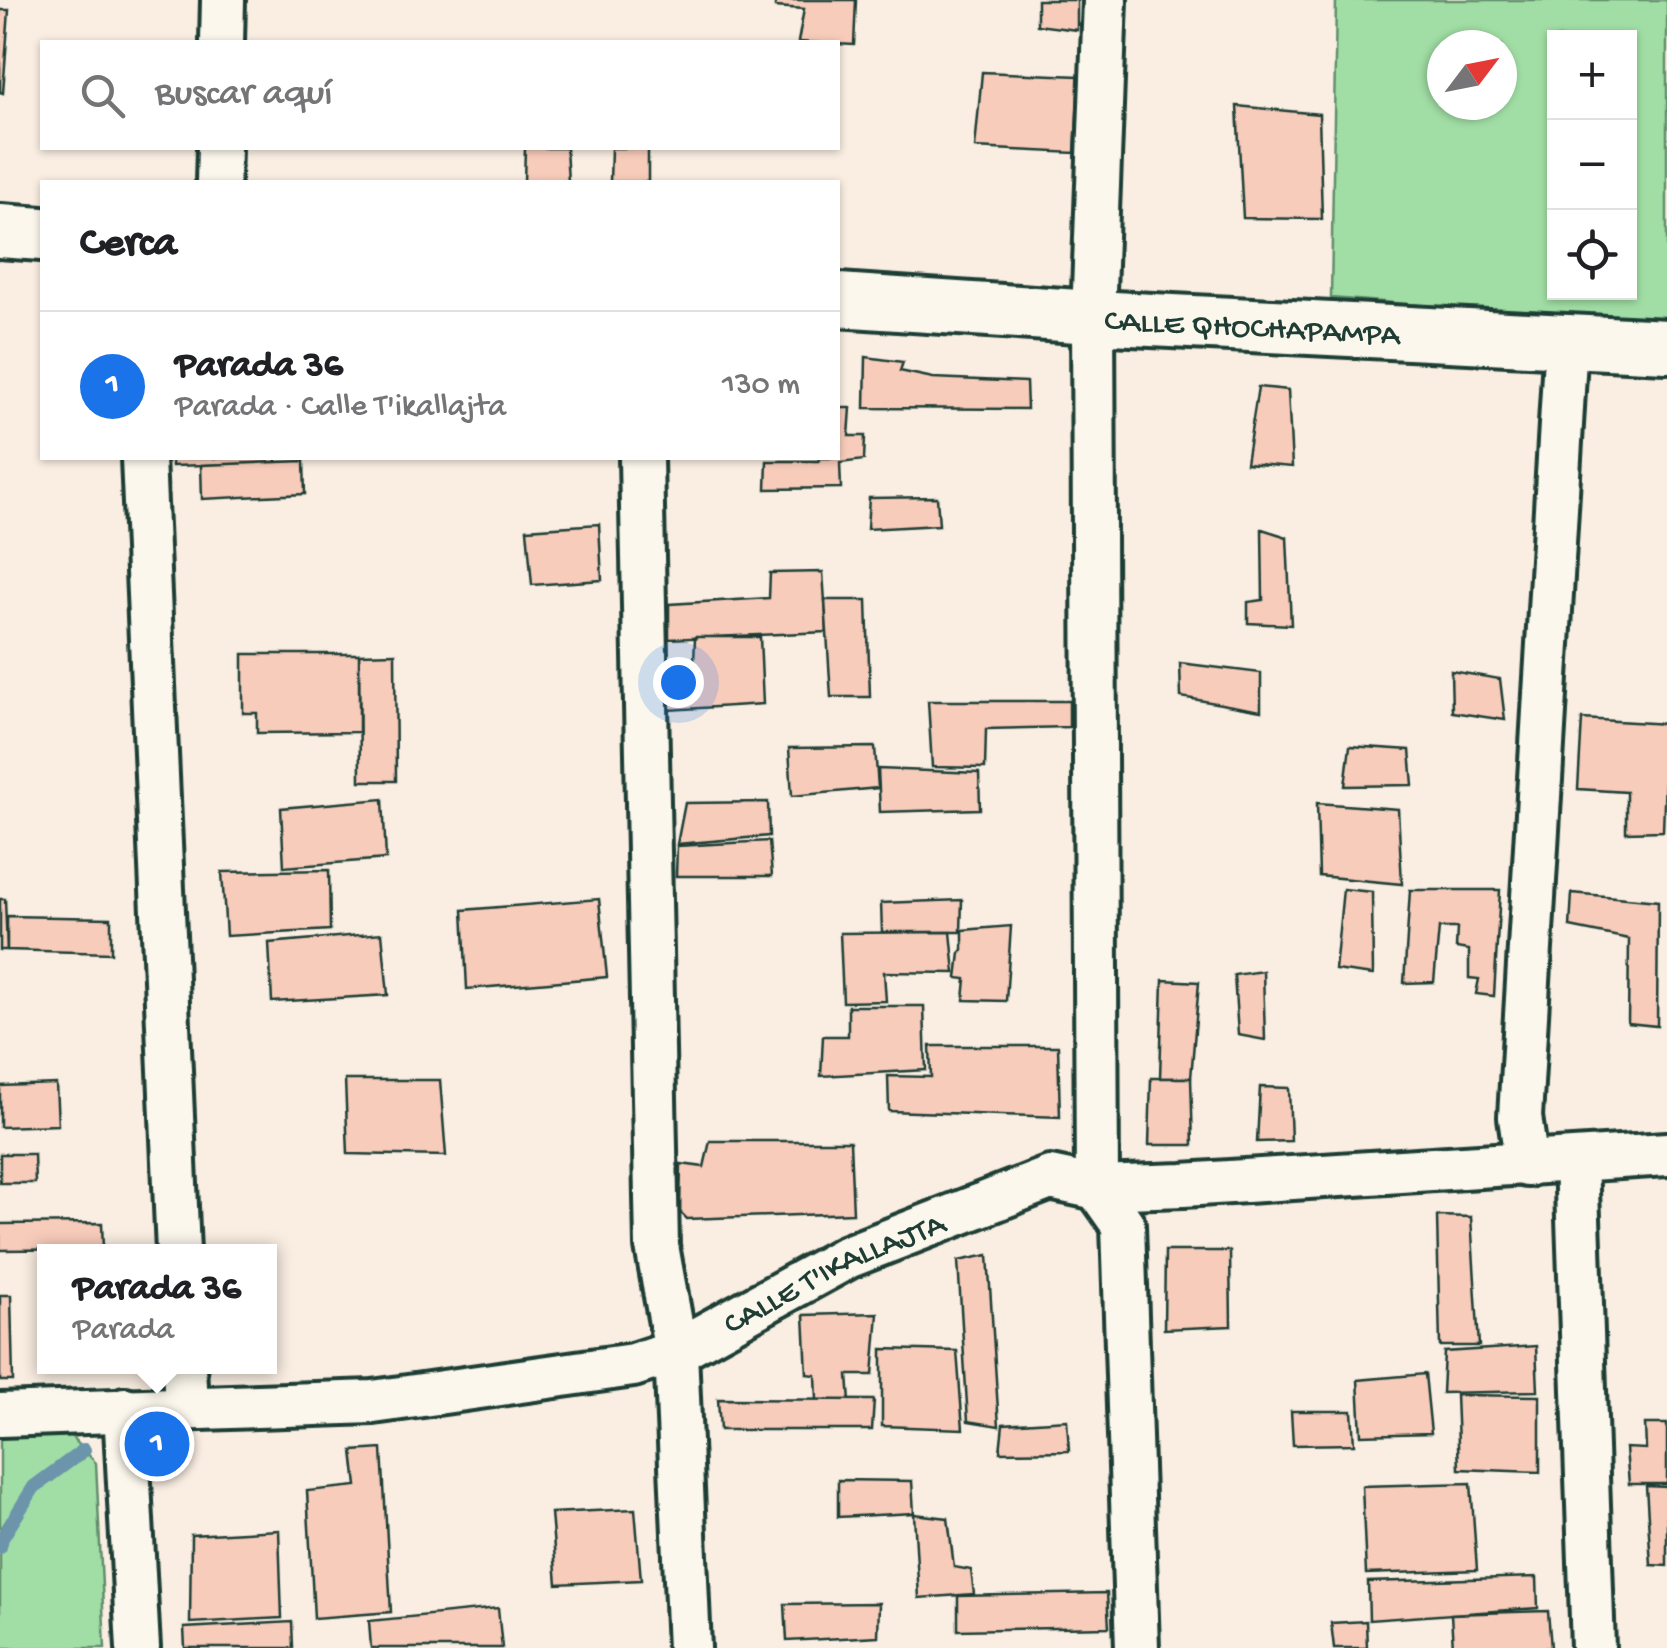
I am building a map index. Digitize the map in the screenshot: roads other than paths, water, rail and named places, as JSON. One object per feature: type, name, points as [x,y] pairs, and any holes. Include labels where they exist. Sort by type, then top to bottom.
[{"type":"street","points":[[222,40],[224,0]]},
{"type":"street","points":[[1105,0],[1093,317],[1098,1188],[1122,1225],[1137,1648]]},
{"type":"street","points":[[218,180],[219,150]]},
{"type":"street","points":[[0,231],[40,234]]},
{"type":"street","name":"CALLE QHOCHAPAMPA","points":[[840,300],[1667,346]]},
{"type":"street","points":[[1527,1165],[1520,1117],[1566,340]]},
{"type":"street","points":[[143,460],[178,1244]]},
{"type":"street","points":[[640,460],[657,1246],[676,1351],[688,1648]]},
{"type":"street","name":"CALLE T'IKALLAJTA","points":[[0,1415],[125,1410],[185,1387],[373,1402],[633,1365],[676,1351],[847,1257],[1050,1178],[1098,1188],[1667,1154]]},
{"type":"street","points":[[1576,1162],[1594,1648]]},
{"type":"street","points":[[125,1410],[138,1648]]},
{"type":"waterway","points":[[0,1547],[34,1487],[84,1450]]},
{"type":"place","name":"Parada 36","points":[[157,1444]]}]
